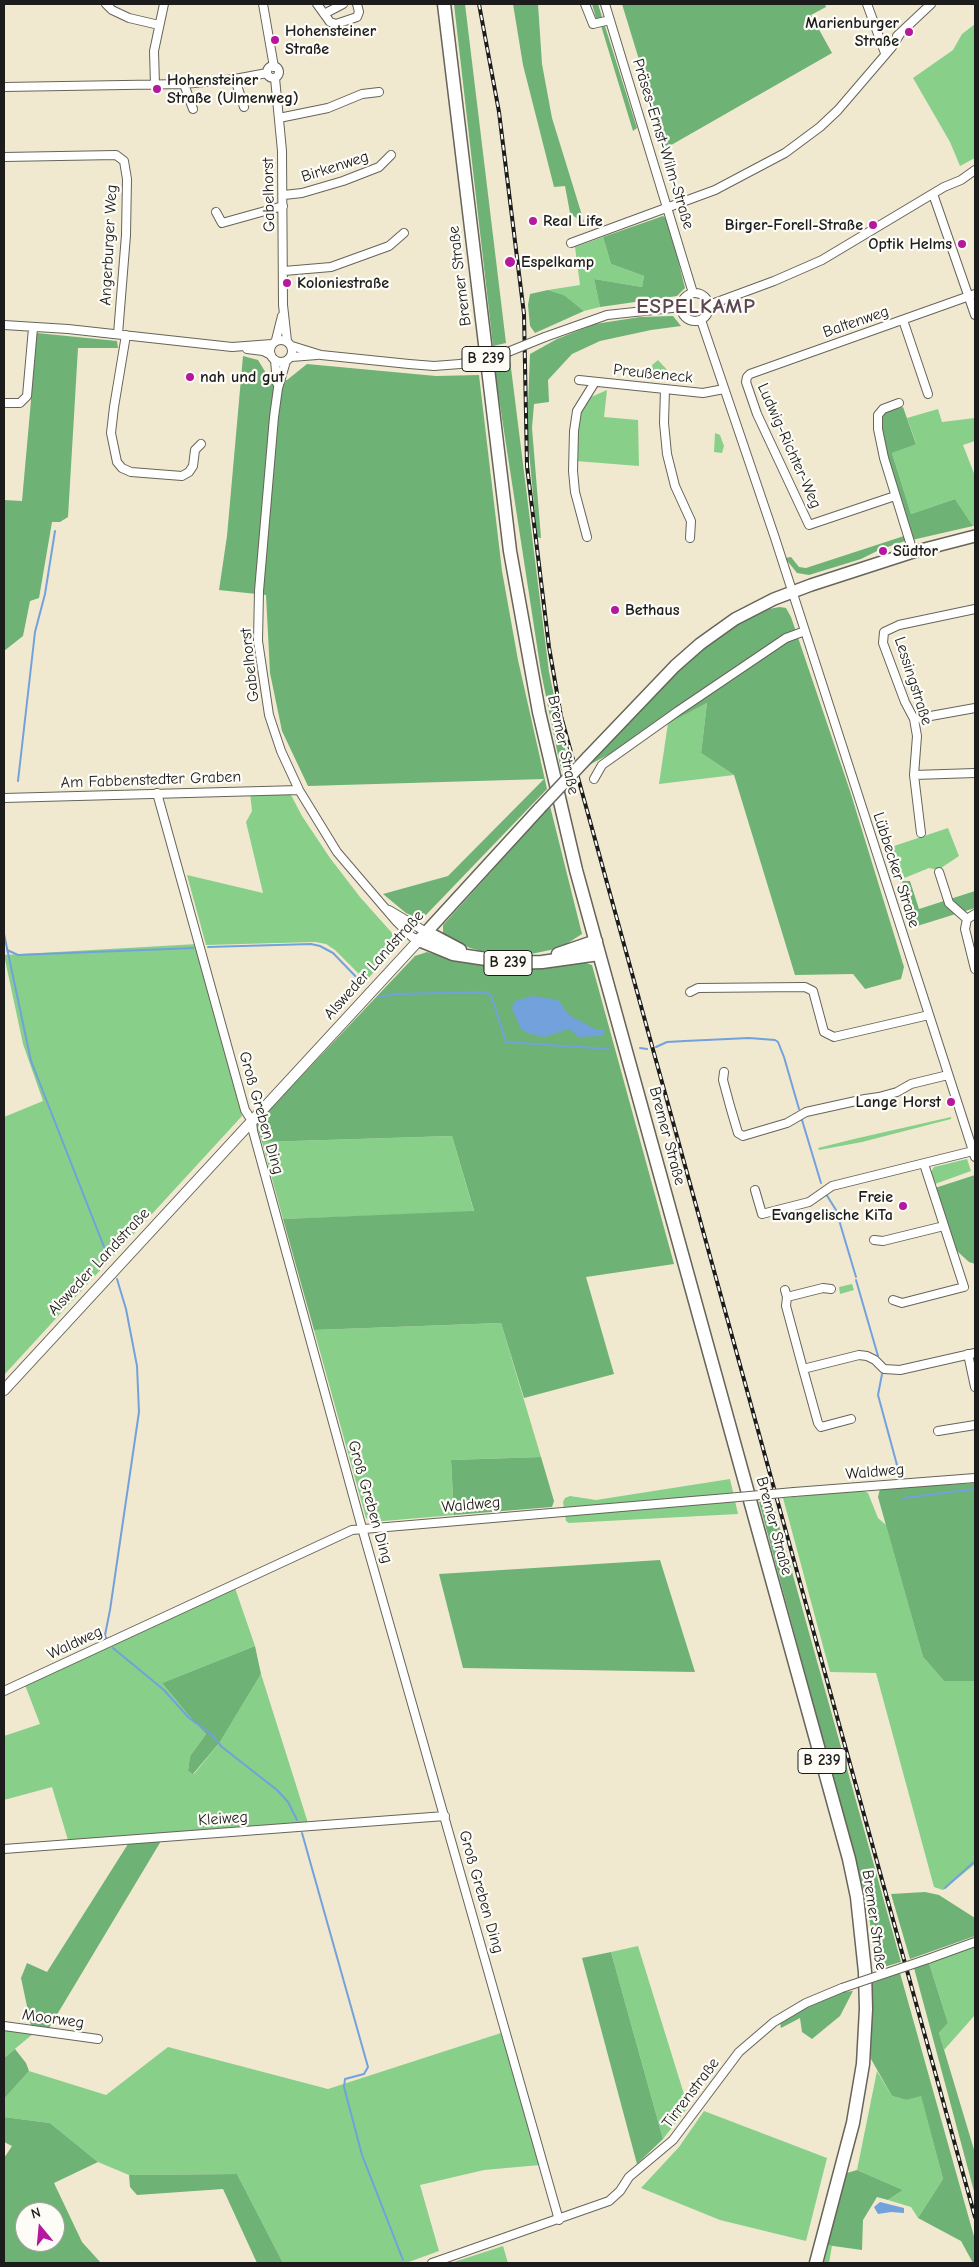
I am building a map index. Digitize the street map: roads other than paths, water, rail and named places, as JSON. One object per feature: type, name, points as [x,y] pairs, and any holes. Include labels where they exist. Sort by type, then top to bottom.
[{"type":"main road","name":"Bremer Straße","points":[[444,4],[503,493],[520,606],[539,712],[560,806],[599,954],[849,1859],[857,1897],[865,1972],[866,2009],[862,2064],[853,2123],[816,2263]]},
{"type":"main road","name":"Alsweder Landstraße","points":[[423,936],[656,684],[700,644],[735,619],[792,592],[913,552],[975,536]]},
{"type":"main road","name":"B 239","points":[[423,936],[468,953],[512,960],[541,958],[596,941]]},
{"type":"main road","name":"B 239","points":[[423,936],[453,954],[513,963],[542,962],[599,954]]},
{"type":"street","points":[[106,4],[112,10],[129,18],[159,25]]},
{"type":"street","points":[[155,85],[154,51],[164,4]]},
{"type":"street","points":[[263,4],[274,66],[279,72],[275,78],[269,77],[267,73]]},
{"type":"street","points":[[317,4],[330,22],[336,24],[356,17],[359,12],[356,4]]},
{"type":"street","points":[[324,14],[343,4]]},
{"type":"street","points":[[585,4],[593,24],[610,20]]},
{"type":"street","name":"Präses-Ernst-Wilm-Straße","points":[[605,4],[693,293]]},
{"type":"street","points":[[867,4],[885,53]]},
{"type":"street","points":[[571,243],[732,182],[785,153],[805,139],[838,110],[892,47],[900,34],[931,4]]},
{"type":"street","points":[[4,87],[184,84],[235,79],[267,73],[274,66]]},
{"type":"street","name":"Gabelhorst","points":[[275,78],[280,118],[284,195],[283,312],[290,343],[289,359],[278,388]]},
{"type":"street","points":[[235,79],[244,107]]},
{"type":"street","points":[[184,84],[192,109]]},
{"type":"street","points":[[280,118],[328,108],[362,94],[379,92]]},
{"type":"street","name":"Angerburger Weg","points":[[4,156],[116,155],[124,161],[126,179],[126,235],[122,334]]},
{"type":"street","name":"Birkenweg","points":[[284,195],[302,193],[343,181],[379,167],[391,155]]},
{"type":"street","points":[[709,305],[774,281],[822,260],[933,194],[961,180],[975,169]]},
{"type":"street","points":[[933,194],[972,295],[975,315]]},
{"type":"street","points":[[216,212],[222,224],[283,206]]},
{"type":"street","points":[[284,271],[330,267],[388,246],[404,233]]},
{"type":"street","points":[[693,293],[704,296],[709,305],[708,313],[701,320],[692,321],[682,312],[681,307],[684,298],[693,293]]},
{"type":"street","name":"Baltenweg","points":[[747,377],[750,374],[972,295]]},
{"type":"street","points":[[243,348],[274,342],[290,343],[321,354],[434,366],[460,364],[493,358],[607,315],[681,307]]},
{"type":"street","name":"Gabelhorst","points":[[283,312],[274,342],[273,357],[278,388],[259,591],[258,641],[269,715],[281,751],[299,790],[337,852],[383,907],[412,937],[423,936]]},
{"type":"street","points":[[701,320],[792,592]]},
{"type":"street","points":[[902,320],[928,394]]},
{"type":"street","points":[[4,325],[122,334],[243,348],[273,357],[289,359],[321,354]]},
{"type":"street","points":[[4,403],[20,403],[27,396],[33,328]]},
{"type":"street","points":[[122,334],[112,433],[117,462],[122,468],[131,472],[182,476],[189,472],[193,466],[195,450],[201,444]]},
{"type":"street","name":"Ludwig-Richter-Weg","points":[[747,377],[746,382],[756,414],[809,525],[895,496]]},
{"type":"street","name":"Preußeneck","points":[[579,380],[702,393],[724,389]]},
{"type":"street","points":[[587,537],[574,492],[574,431],[577,411],[595,382]]},
{"type":"street","points":[[665,389],[664,423],[667,454],[675,486],[691,521],[690,538]]},
{"type":"street","points":[[899,403],[883,409],[878,415],[878,429],[882,451],[913,552]]},
{"type":"street","name":"Lübbecker Straße","points":[[792,592],[974,1154]]},
{"type":"street","name":"Lessingstraße","points":[[921,833],[914,775],[917,736],[914,719],[905,702],[883,643],[884,632],[899,625],[975,609]]},
{"type":"street","points":[[594,779],[602,765],[678,711],[786,638],[805,631]]},
{"type":"street","points":[[914,719],[975,708]]},
{"type":"street","points":[[914,775],[975,773]]},
{"type":"street","name":"Am Fabbenstedter Graben","points":[[4,798],[299,790]]},
{"type":"street","name":"Groß Greben Ding","points":[[157,793],[246,1110],[252,1121],[253,1131],[362,1528],[559,2220]]},
{"type":"street","points":[[939,872],[949,903],[967,919]]},
{"type":"street","points":[[975,914],[967,919],[965,929],[975,969]]},
{"type":"street","name":"Alsweder Landstraße","points":[[4,1390],[423,936]]},
{"type":"street","points":[[690,992],[698,988],[805,986],[813,991],[824,1032],[834,1037],[929,1015]]},
{"type":"street","points":[[724,1072],[723,1080],[738,1133],[743,1136],[788,1123],[806,1112],[865,1098],[879,1097],[897,1092],[911,1084],[948,1075]]},
{"type":"street","points":[[755,1190],[762,1214],[809,1202],[832,1186],[974,1154]]},
{"type":"street","points":[[894,1300],[902,1303],[964,1287],[924,1164]]},
{"type":"street","points":[[874,1240],[883,1241],[944,1226]]},
{"type":"street","points":[[832,1289],[823,1288],[786,1294],[786,1306],[818,1423],[821,1427],[851,1419]]},
{"type":"street","points":[[803,1369],[859,1355],[875,1360],[884,1369],[900,1370],[971,1354],[975,1387]]},
{"type":"street","points":[[938,1431],[975,1425]]},
{"type":"street","name":"Waldweg","points":[[4,1691],[352,1530],[975,1478]]},
{"type":"street","name":"Kleiweg","points":[[4,1849],[445,1816]]},
{"type":"street","name":"Tirrenstraße","points":[[437,2262],[559,2220],[614,2197],[628,2177],[673,2140],[739,2052],[774,2022],[806,2003],[842,1988],[975,1942]]},
{"type":"street","name":"Moorweg","points":[[4,2026],[98,2039]]},
{"type":"water","points":[[533,996],[558,1000],[569,1015],[595,1029],[604,1030],[603,1036],[579,1037],[569,1029],[544,1037],[530,1034],[521,1029],[512,1008],[515,1001]]},
{"type":"water","points":[[880,2202],[904,2208],[904,2213],[878,2214],[874,2207]]},
{"type":"waterway","points":[[18,781],[35,632],[45,594],[55,531]]},
{"type":"waterway","points":[[4,934],[31,1061],[108,1257]]},
{"type":"waterway","points":[[208,947],[311,944],[320,946],[333,953],[362,983]]},
{"type":"waterway","points":[[7,950],[18,955],[193,948]]},
{"type":"waterway","points":[[379,997],[395,994],[483,992],[490,994],[492,998],[506,1042],[609,1049]]},
{"type":"waterway","points":[[656,1047],[667,1042],[749,1038],[775,1040],[778,1042],[784,1057],[799,1109]]},
{"type":"waterway","points":[[640,1048],[647,1049]]},
{"type":"waterway","points":[[802,1120],[821,1183]]},
{"type":"waterway","points":[[826,1194],[836,1210],[856,1277]]},
{"type":"waterway","points":[[107,1640],[105,1635],[139,1412],[137,1366],[126,1309],[117,1279]]},
{"type":"waterway","points":[[856,1280],[878,1356]]},
{"type":"waterway","points":[[882,1374],[878,1395],[897,1465]]},
{"type":"waterway","points":[[903,1498],[975,1489]]},
{"type":"waterway","points":[[113,1648],[164,1690],[189,1718],[211,1734],[222,1747],[277,1790],[288,1802],[297,1820]]},
{"type":"waterway","points":[[302,1833],[368,2067],[364,2074],[345,2079],[344,2087],[362,2155],[403,2260]]},
{"type":"waterway","points":[[945,1888],[975,1861]]},
{"type":"railway","points":[[479,4],[499,112],[524,314],[527,466],[549,647],[561,716],[975,2217]]},
{"type":"place","name":"Marienburger Straße","points":[[909,32]]},
{"type":"place","name":"Hohensteiner Straße","points":[[275,40]]},
{"type":"place","name":"Hohensteiner Straße (Ulmenweg)","points":[[157,89]]},
{"type":"place","name":"Real Life","points":[[533,221]]},
{"type":"place","name":"Birger-Forell-Straße","points":[[873,225]]},
{"type":"place","name":"Optik Helms","points":[[962,244]]},
{"type":"place","name":"Espelkamp","points":[[510,262]]},
{"type":"place","name":"Koloniestraße","points":[[287,283]]},
{"type":"place","name":"nah und gut","points":[[190,377]]},
{"type":"place","name":"Südtor","points":[[883,551]]},
{"type":"place","name":"Bethaus","points":[[615,610]]},
{"type":"place","name":"Lange Horst","points":[[951,1102]]},
{"type":"place","name":"Freie Evangelische KiTa","points":[[903,1206]]},
{"type":"district","name":"ESPELKAMP","points":[[696,307]]}]
